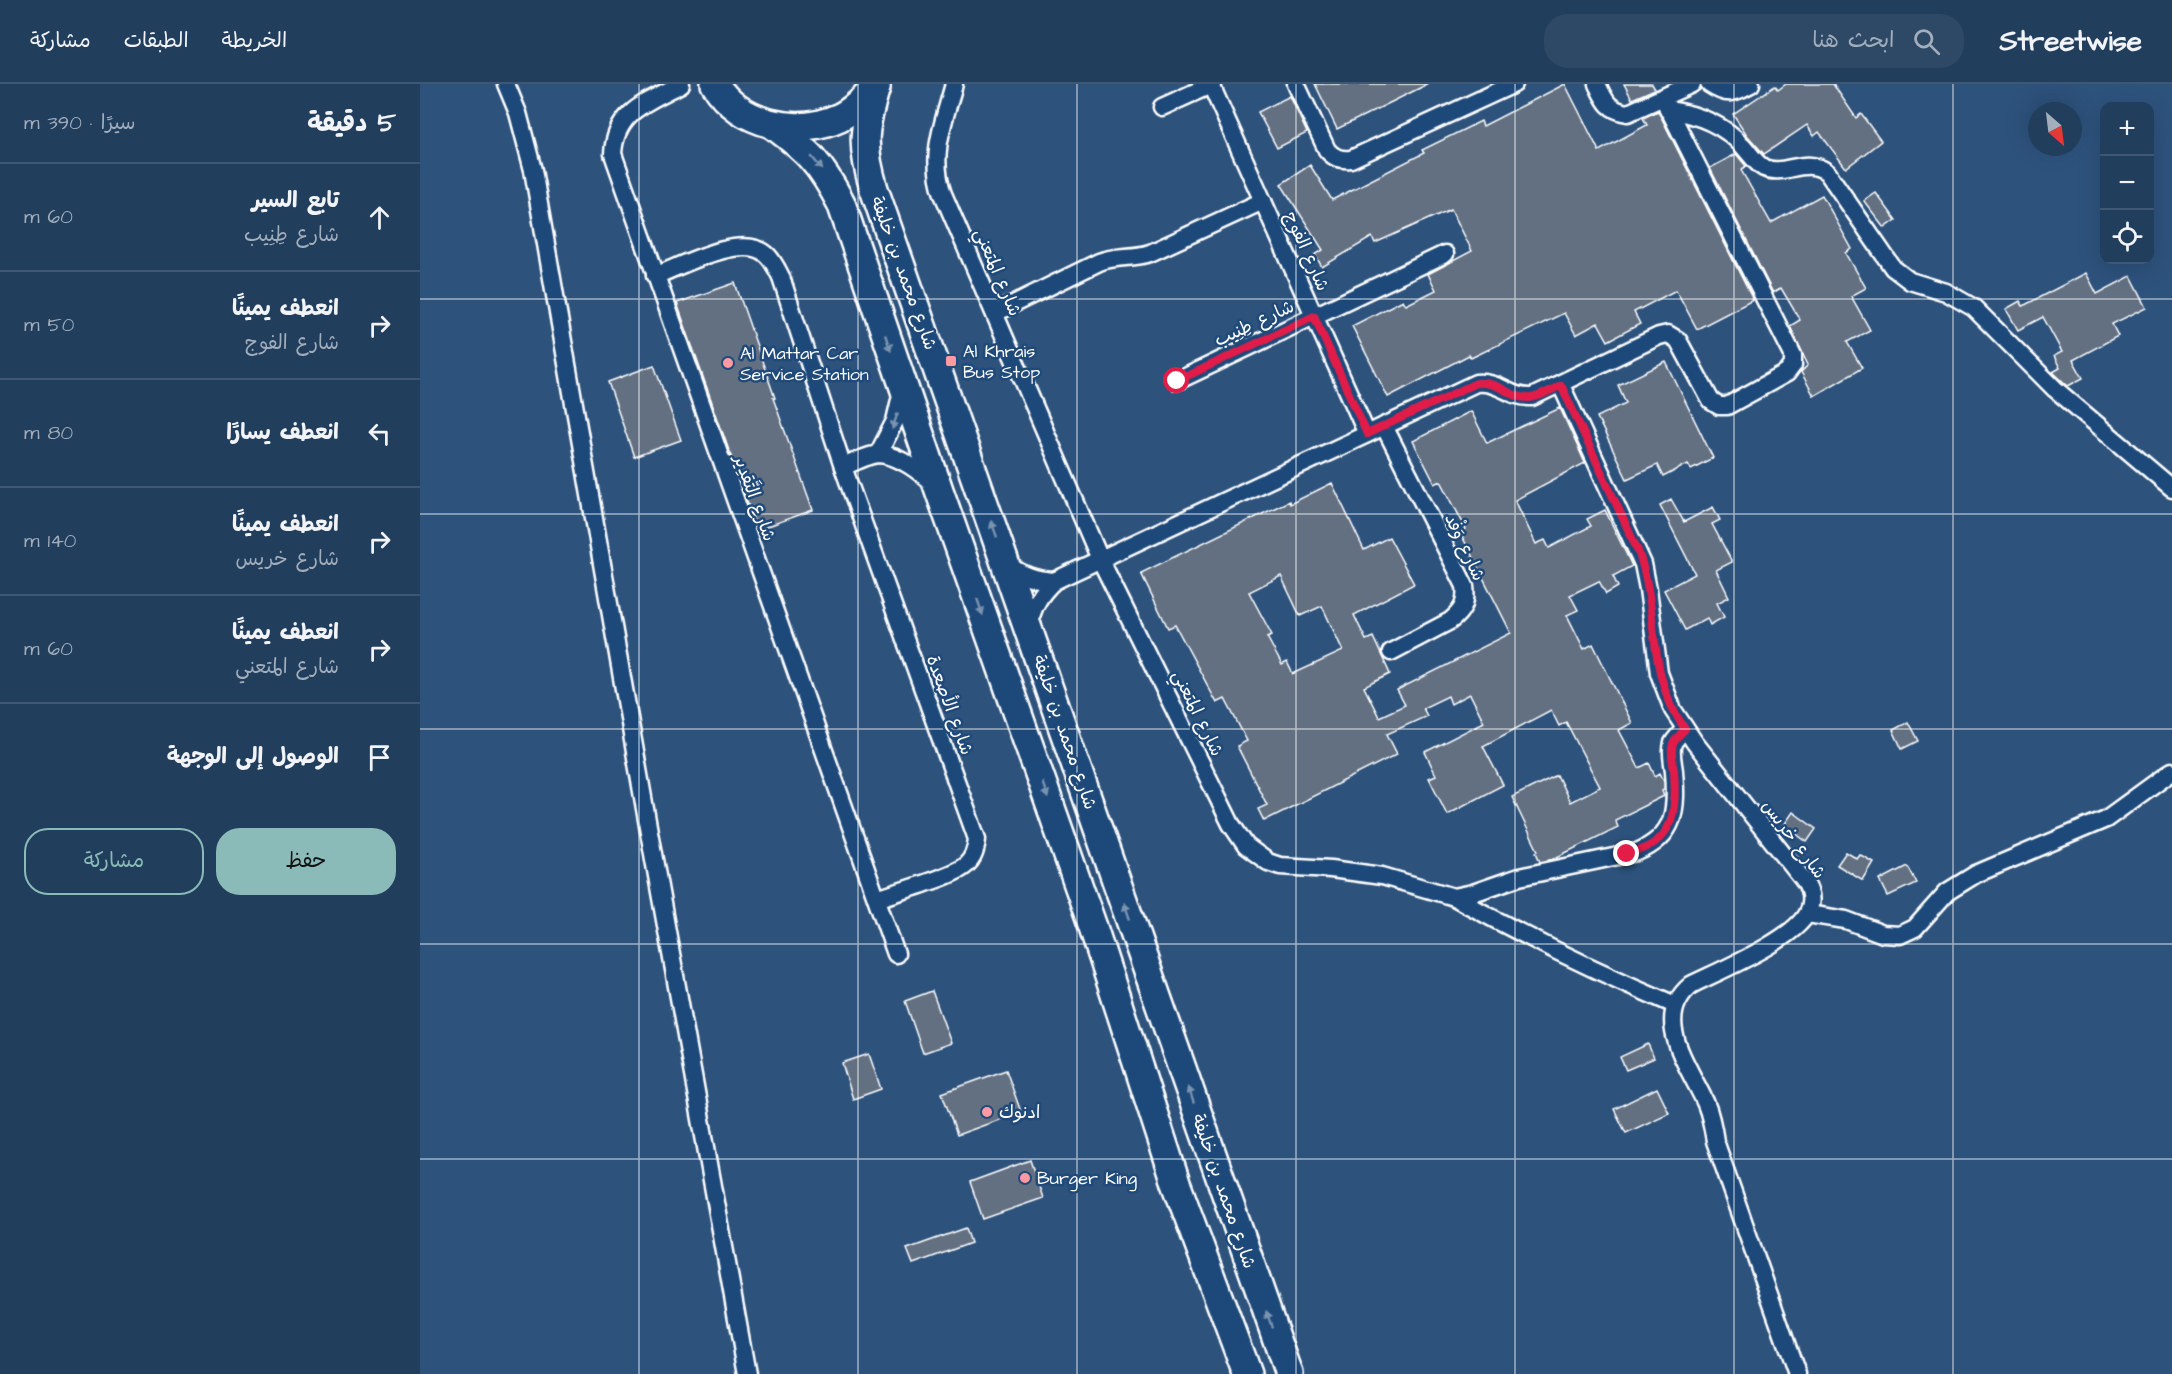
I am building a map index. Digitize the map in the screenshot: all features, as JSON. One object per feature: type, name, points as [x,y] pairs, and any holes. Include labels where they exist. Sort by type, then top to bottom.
[{"type":"highway","points":[[715,84],[734,105],[752,117],[796,128],[819,125],[841,117],[860,104],[877,85]]},
{"type":"highway","name":"شارع محمد بن خليفة","points":[[877,85],[866,126],[866,160],[874,189],[1289,1374]]},
{"type":"highway","name":"شارع محمد بن خليفة","points":[[773,124],[813,157],[826,174],[841,202],[902,384],[1093,927],[1176,1183],[1247,1374]]},
{"type":"street","points":[[506,84],[518,113],[533,170],[747,1374]]},
{"type":"street","name":"شارع التَّقدِير","points":[[681,84],[624,118],[613,141],[616,167],[896,954]]},
{"type":"street","name":"شارع المتعني","points":[[954,84],[936,156],[939,181],[1100,559],[1231,824],[1246,846],[1268,862],[1280,866],[1357,872],[1454,897],[1491,918],[1605,974],[1675,1005]]},
{"type":"street","points":[[1296,84],[1327,150],[1344,160],[1351,159],[1514,84]]},
{"type":"street","points":[[1597,84],[1610,107],[1618,112],[1628,113],[1665,104],[1692,84]]},
{"type":"street","points":[[1709,84],[1726,93],[1738,91],[1751,84]]},
{"type":"street","name":"شارع الفوج","points":[[1162,107],[1212,85],[1367,434]]},
{"type":"street","points":[[1029,627],[1034,606],[1053,581],[1476,383],[1495,384],[1524,398],[1539,396],[1663,334],[1671,335],[1678,340],[1712,401],[1719,406],[1727,406],[1787,373],[1793,365],[1793,356],[1665,104]]},
{"type":"street","points":[[1665,104],[1721,128],[1743,145],[1756,162],[1767,169],[1813,165],[1827,172],[1893,268],[1910,281],[1946,292],[1974,308],[2055,389],[2172,488]]},
{"type":"street","points":[[994,312],[1099,262],[1150,253],[1263,201]]},
{"type":"street","name":"شارع الأصعدة","points":[[655,276],[726,249],[741,246],[765,253],[774,263],[781,277],[843,466],[976,839],[976,849],[972,859],[965,866],[877,899]]},
{"type":"street","name":"شارع طِنِيب","points":[[1177,381],[1445,254]]},
{"type":"street","points":[[878,454],[895,421],[902,384]]},
{"type":"street","name":"شارع خريس","points":[[1561,385],[1640,557],[1646,577],[1662,683],[1673,710],[1685,729],[1808,888],[1811,901],[1807,914]]},
{"type":"street","name":"شارع وَفْد","points":[[1384,426],[1465,586],[1466,596],[1459,615],[1391,652]]},
{"type":"street","points":[[843,466],[878,454],[912,467],[939,490]]},
{"type":"street","points":[[1006,563],[1033,578],[1053,581]]},
{"type":"street","points":[[1454,897],[1519,877],[1637,852],[1654,842],[1668,828],[1675,809],[1672,750],[1676,739],[1685,729]]},
{"type":"street","points":[[1797,1374],[1715,1141],[1707,1105],[1673,1031],[1672,1014],[1679,998],[1691,985],[1780,938],[1799,924],[1807,914],[1840,919],[1891,935],[1908,932],[1920,922],[1936,902],[1960,882],[2106,819],[2172,771]]},
{"type":"building","points":[[1315,84],[1428,84],[1337,129]]},
{"type":"building","points":[[1565,84],[1599,151],[1647,125],[1643,118],[1658,111],[1753,300],[1697,329],[1676,290],[1634,312],[1640,324],[1608,341],[1598,323],[1576,335],[1564,313],[1471,358],[1469,355],[1388,397],[1352,326],[1403,300],[1406,305],[1436,290],[1428,274],[1472,251],[1451,209],[1375,243],[1372,237],[1322,267],[1315,255],[1323,250],[1281,184],[1310,165],[1332,200],[1424,153],[1422,150],[1481,121],[1483,126]]},
{"type":"building","points":[[1624,84],[1652,84],[1655,89],[1632,99]]},
{"type":"building","points":[[1786,84],[1833,84],[1856,118],[1861,114],[1881,141],[1846,168],[1819,132],[1814,136],[1807,125],[1764,154],[1733,114],[1775,86],[1778,90]]},
{"type":"building","points":[[1290,96],[1307,133],[1277,148],[1258,112]]},
{"type":"building","points":[[1736,154],[1746,166],[1741,170],[1771,223],[1822,195],[1852,249],[1846,253],[1866,288],[1851,296],[1870,330],[1847,342],[1862,368],[1814,396],[1801,372],[1808,365],[1790,326],[1800,320],[1781,288],[1773,293],[1710,168]]},
{"type":"building","points":[[1876,193],[1896,220],[1885,228],[1864,201]]},
{"type":"building","points":[[2086,273],[2097,294],[2131,276],[2147,307],[2112,324],[2118,336],[2073,360],[2083,378],[2068,386],[2053,372],[2060,368],[2054,356],[2062,352],[2043,317],[2018,330],[2006,309],[2020,301],[2023,306]]},
{"type":"building","points":[[735,283],[813,510],[757,530],[677,303]]},
{"type":"building","points":[[1666,362],[1713,458],[1691,469],[1688,464],[1663,477],[1657,465],[1627,479],[1597,417],[1626,403],[1618,385]]},
{"type":"building","points":[[654,365],[681,440],[634,457],[608,382]]},
{"type":"building","points":[[1560,408],[1585,463],[1515,500],[1536,544],[1545,540],[1549,548],[1591,526],[1587,519],[1605,510],[1632,566],[1613,576],[1618,587],[1606,594],[1599,581],[1570,595],[1578,610],[1567,615],[1584,649],[1593,644],[1632,723],[1619,730],[1639,768],[1649,763],[1655,776],[1660,773],[1664,781],[1662,790],[1664,796],[1615,820],[1618,827],[1553,859],[1540,862],[1536,852],[1538,851],[1512,797],[1557,775],[1570,802],[1600,787],[1566,722],[1559,726],[1551,710],[1483,746],[1503,785],[1447,814],[1429,778],[1436,775],[1425,752],[1484,722],[1470,694],[1451,704],[1448,696],[1423,708],[1427,716],[1387,734],[1397,754],[1264,821],[1258,809],[1267,805],[1237,746],[1247,741],[1225,699],[1217,703],[1175,625],[1168,628],[1141,573],[1289,501],[1290,504],[1332,483],[1364,550],[1389,537],[1414,584],[1354,615],[1366,640],[1373,637],[1390,674],[1364,687],[1379,717],[1405,705],[1397,690],[1511,633],[1460,532],[1466,529],[1441,481],[1435,484],[1413,441],[1471,411],[1487,443]],"holes":[[[1281,576],[1300,616],[1322,606],[1343,651],[1293,674],[1287,662],[1282,665],[1267,637],[1272,635],[1249,592]]]},
{"type":"building","points":[[1671,499],[1684,522],[1713,507],[1720,520],[1712,524],[1732,562],[1716,570],[1729,597],[1717,603],[1724,617],[1710,625],[1707,618],[1685,630],[1664,590],[1695,574],[1660,505]]},
{"type":"building","points":[[1908,722],[1918,741],[1902,749],[1893,730]]},
{"type":"building","points":[[1793,812],[1816,829],[1807,842],[1784,825]]},
{"type":"building","points":[[1846,852],[1857,859],[1860,855],[1874,863],[1863,881],[1837,865]]},
{"type":"building","points":[[1907,866],[1916,883],[1888,896],[1880,880]]},
{"type":"building","points":[[932,991],[951,1043],[923,1053],[905,1001]]},
{"type":"building","points":[[1648,1044],[1654,1058],[1626,1070],[1620,1057]]},
{"type":"building","points":[[869,1054],[881,1089],[853,1099],[842,1063]]},
{"type":"building","points":[[1006,1070],[1021,1112],[957,1135],[942,1093]]},
{"type":"building","points":[[1657,1088],[1669,1113],[1626,1133],[1614,1109]]},
{"type":"building","points":[[1030,1160],[1043,1198],[983,1219],[970,1182]]},
{"type":"building","points":[[966,1228],[971,1243],[913,1264],[907,1249]]},
{"type":"place","name":"Al Khrais Bus Stop","points":[[951,361]]},
{"type":"place","name":"Al Mattar Car Service Station","points":[[728,363]]},
{"type":"place","name":"ادنوك","points":[[987,1112]]},
{"type":"place","name":"Burger King","points":[[1025,1178]]},
{"type":"route","points":[[1177,381],[1314,316],[1367,434],[1476,383],[1495,384],[1524,398],[1539,396],[1561,385],[1638,551],[1646,577],[1659,673],[1666,697],[1685,729],[1673,744],[1676,800],[1668,828],[1662,836],[1646,848],[1627,854]]}]
